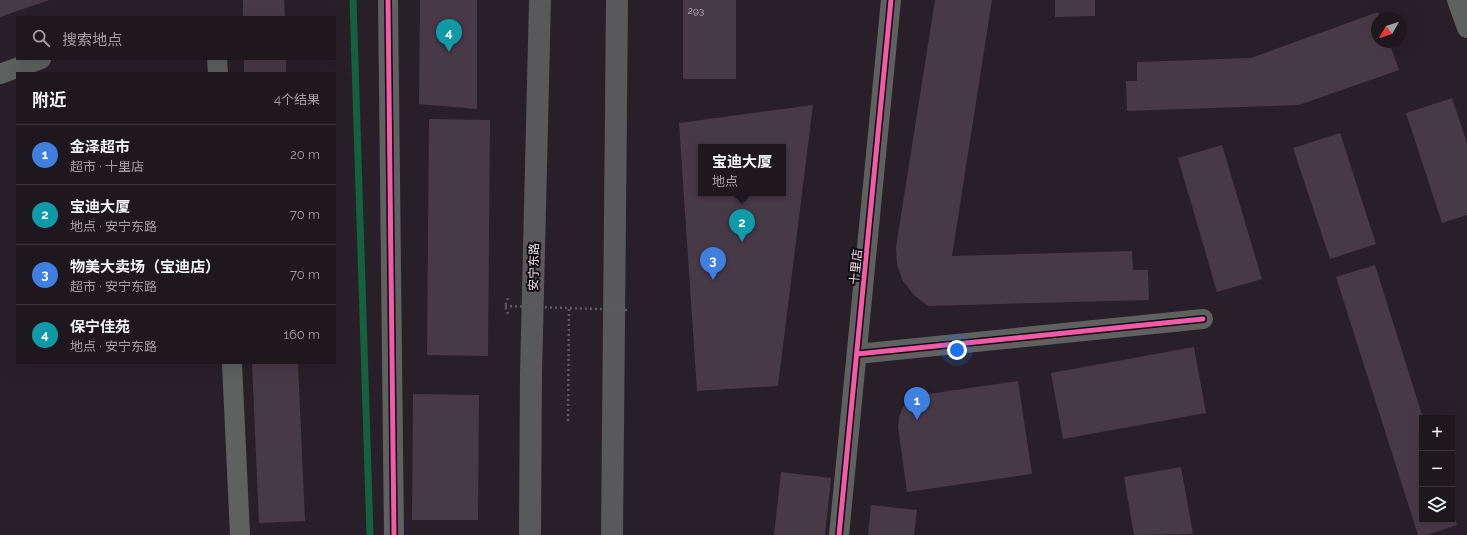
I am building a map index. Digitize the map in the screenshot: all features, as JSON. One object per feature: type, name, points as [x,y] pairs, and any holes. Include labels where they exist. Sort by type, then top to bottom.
[{"type":"main road","name":"安宁东路","points":[[530,535],[531,374],[540,0]]},
{"type":"main road","points":[[612,535],[617,0]]},
{"type":"street","points":[[388,0],[394,535]]},
{"type":"street","name":"十里店","points":[[839,535],[892,0]]},
{"type":"street","points":[[1457,0],[1467,28]]},
{"type":"street","points":[[0,74],[39,60]]},
{"type":"street","points":[[217,60],[218,72]]},
{"type":"street","points":[[857,354],[1203,319]]},
{"type":"street","points":[[232,364],[240,535]]},
{"type":"path","points":[[505,306],[628,310]]},
{"type":"path","points":[[568,421],[569,308]]},
{"type":"building","points":[[0,0],[49,0],[0,17]]},
{"type":"building","points":[[243,0],[284,0],[285,16],[243,16]]},
{"type":"building","points":[[420,0],[477,0],[477,109],[419,104]]},
{"type":"building","points":[[683,0],[736,0],[736,79],[683,79]]},
{"type":"building","points":[[935,0],[992,0],[952,256],[1132,251],[1133,270],[1148,270],[1149,300],[928,306],[914,295],[903,281],[897,265],[896,247]]},
{"type":"building","points":[[1055,0],[1095,0],[1095,16],[1055,17]]},
{"type":"building","points":[[1371,15],[1371,48],[1391,48],[1399,70],[1299,105],[1127,111],[1126,81],[1137,81],[1137,62],[1251,58]]},
{"type":"building","points":[[244,60],[286,60],[286,72],[244,72]]},
{"type":"building","points":[[1452,98],[1467,143],[1467,215],[1442,223],[1406,113]]},
{"type":"building","points":[[813,105],[778,386],[697,391],[679,123]]},
{"type":"building","points":[[429,119],[490,120],[488,356],[427,355]]},
{"type":"building","points":[[1340,133],[1376,244],[1330,259],[1293,148]]},
{"type":"building","points":[[1222,145],[1262,279],[1217,292],[1178,158]]},
{"type":"building","points":[[1375,265],[1422,415],[1419,415],[1419,523],[1455,523],[1455,519],[1457,525],[1427,535],[1418,535],[1336,277]]},
{"type":"building","points":[[1194,347],[1206,413],[1063,439],[1051,373]]},
{"type":"building","points":[[252,364],[298,364],[305,521],[259,523]]},
{"type":"building","points":[[1018,381],[1032,474],[907,492],[898,427],[899,417],[903,407],[910,400],[918,395]]},
{"type":"building","points":[[413,394],[479,395],[478,520],[412,520]]},
{"type":"building","points":[[1181,467],[1193,534],[1134,535],[1124,477]]},
{"type":"building","points":[[781,472],[831,478],[825,535],[774,535]]},
{"type":"building","points":[[871,505],[917,510],[914,535],[868,535]]},
{"type":"waterway","points":[[353,0],[370,535]]},
{"type":"cycle path","points":[[388,0],[394,535]]},
{"type":"cycle path","points":[[839,535],[891,0]]},
{"type":"cycle path","points":[[857,354],[1203,319]]},
{"type":"place","name":"保宁佳苑","points":[[449,52]]},
{"type":"place","name":"宝迪大厦","points":[[742,242]]},
{"type":"place","name":"物美大卖场（宝迪店）","points":[[713,280]]},
{"type":"place","name":"金泽超市","points":[[917,420]]}]
